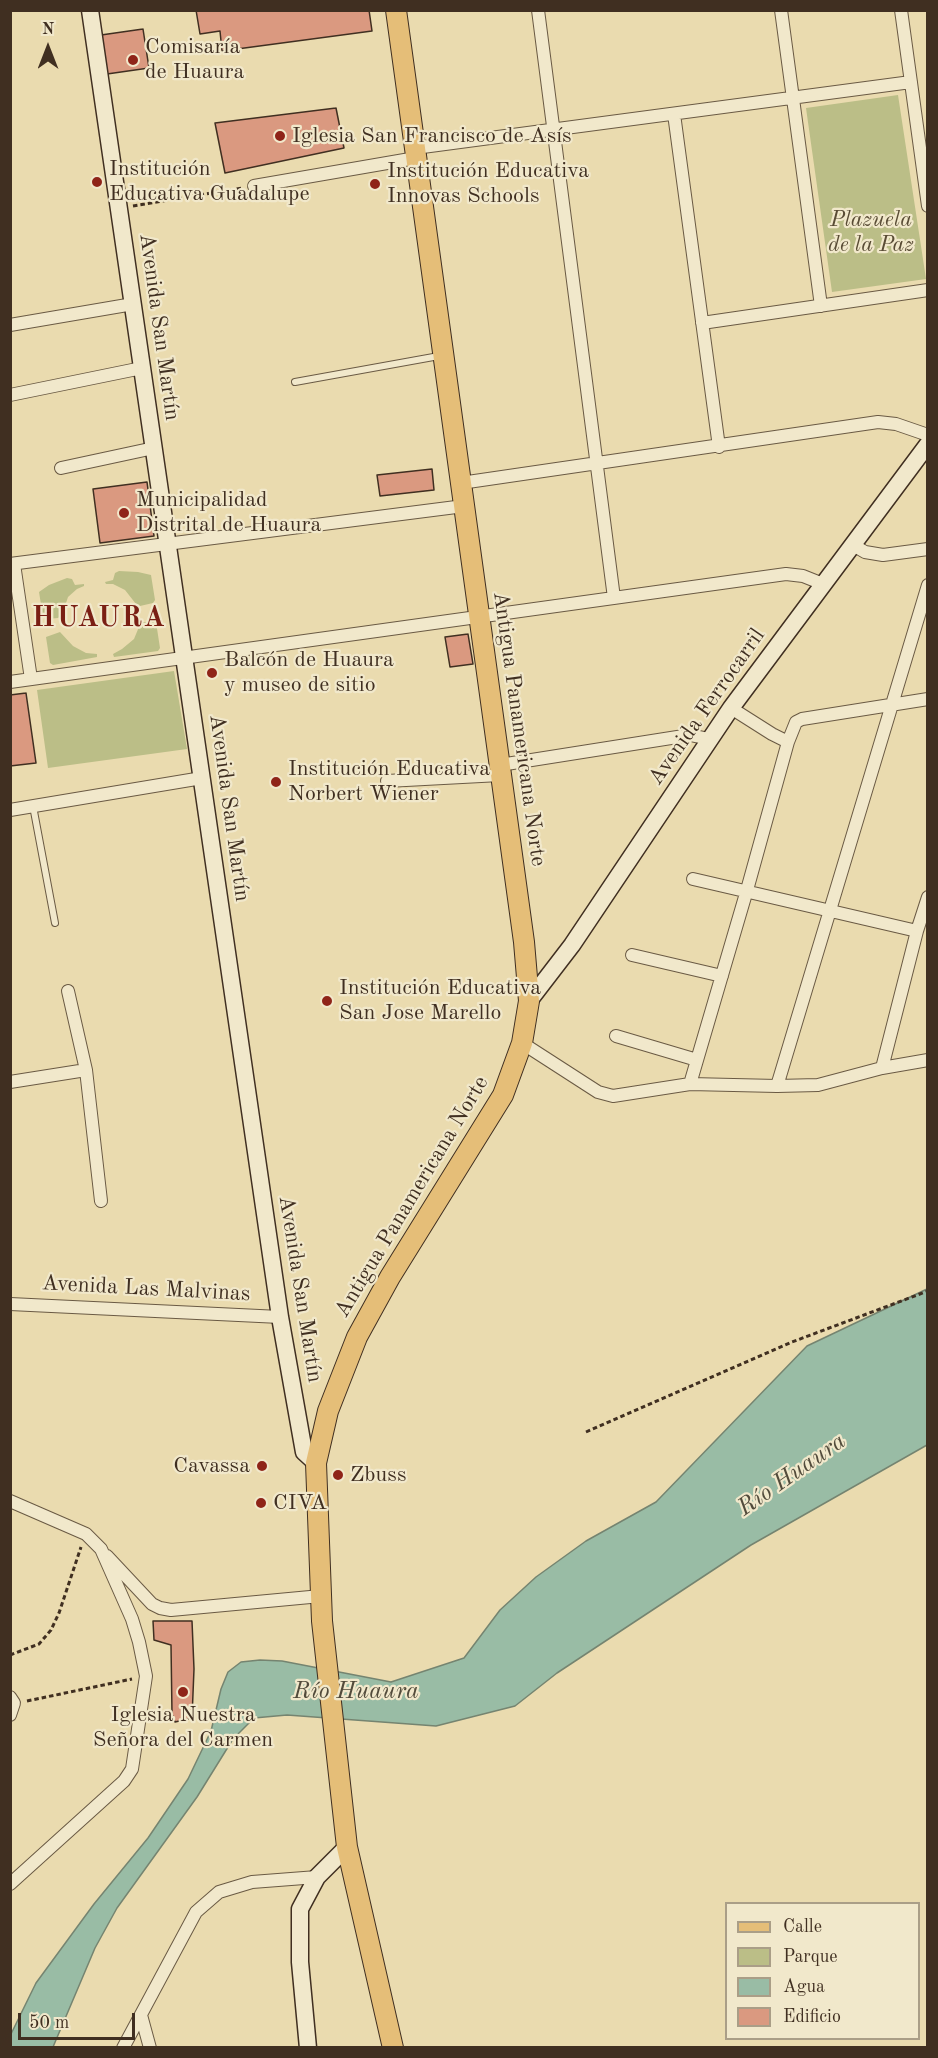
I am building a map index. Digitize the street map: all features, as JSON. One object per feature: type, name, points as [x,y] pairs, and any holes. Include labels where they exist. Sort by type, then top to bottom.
[{"type":"main road","name":"Avenida San Martín","points":[[90,10],[280,1317],[303,1452],[316,1464]]},
{"type":"main road","name":"Antigua Panamericana Norte","points":[[393,2048],[347,1847],[322,1621],[316,1464],[328,1410],[357,1337],[390,1277],[503,1095],[522,1044],[529,1001],[524,942],[396,10]]},
{"type":"main road","name":"Avenida Ferrocarril","points":[[529,1001],[572,945],[731,708],[925,451]]},
{"type":"main road","points":[[308,2048],[300,1962],[300,1910],[317,1877],[347,1847]]},
{"type":"street","points":[[538,10],[614,598]]},
{"type":"street","points":[[781,10],[821,306]]},
{"type":"street","points":[[901,10],[927,206]]},
{"type":"street","points":[[254,186],[415,153],[553,130],[911,82]]},
{"type":"street","points":[[674,114],[719,447]]},
{"type":"street","points":[[702,323],[927,290]]},
{"type":"street","points":[[10,325],[133,304]]},
{"type":"street","points":[[10,395],[142,368]]},
{"type":"street","points":[[461,483],[878,422],[896,424],[927,435]]},
{"type":"street","points":[[61,468],[154,448]]},
{"type":"street","points":[[31,679],[12,564],[464,506]]},
{"type":"street","points":[[852,545],[865,552],[883,555],[927,549]]},
{"type":"street","points":[[10,682],[786,574],[803,576],[823,584]]},
{"type":"street","points":[[777,1086],[927,585]]},
{"type":"street","points":[[690,1084],[788,742],[796,722],[802,719],[927,699]]},
{"type":"street","points":[[731,708],[788,742]]},
{"type":"street","points":[[387,781],[500,770],[690,735],[709,739]]},
{"type":"street","points":[[10,810],[202,778]]},
{"type":"street","points":[[693,879],[917,931]]},
{"type":"street","points":[[882,1068],[927,897]]},
{"type":"street","points":[[632,955],[722,976]]},
{"type":"street","points":[[68,991],[86,1070],[101,1201]]},
{"type":"street","points":[[616,1036],[697,1060]]},
{"type":"street","points":[[522,1044],[590,1088],[606,1095],[621,1096],[690,1084],[818,1085],[882,1068],[927,1060]]},
{"type":"street","points":[[10,1082],[86,1070]]},
{"type":"street","name":"Avenida Las Malvinas","points":[[10,1304],[280,1317]]},
{"type":"street","points":[[10,1501],[86,1534],[152,1604],[160,1608],[171,1610],[321,1596]]},
{"type":"street","points":[[10,1884],[124,1781],[132,1768],[146,1676],[132,1619],[100,1549]]},
{"type":"street","points":[[123,2048],[196,1912],[219,1892],[252,1882],[317,1877]]},
{"type":"street","points":[[141,2015],[150,2048]]},
{"type":"lane","points":[[295,382],[444,355]]},
{"type":"lane","points":[[33,806],[55,923]]},
{"type":"path","points":[[119,208],[254,186]]},
{"type":"path","points":[[586,1432],[792,1342],[927,1291]]},
{"type":"path","points":[[10,1655],[39,1644],[51,1630],[86,1534]]},
{"type":"path","points":[[12,1705],[146,1676]]},
{"type":"green space","name":"Plazuela de la Paz","points":[[898,95],[926,279],[832,292],[806,108]]},
{"type":"green space","points":[[119,571],[151,575],[155,600],[153,603],[140,606],[125,590],[113,584],[106,584],[105,582],[113,580],[115,573]]},
{"type":"green space","points":[[67,578],[72,579],[75,585],[84,584],[84,586],[68,597],[62,615],[58,618],[46,619],[43,617],[39,592]]},
{"type":"green space","points":[[141,622],[156,622],[160,648],[158,651],[114,657],[113,654],[134,639]]},
{"type":"green space","points":[[60,632],[73,646],[86,653],[97,654],[97,657],[53,665],[50,663],[46,637]]},
{"type":"green space","points":[[174,671],[187,749],[48,768],[37,690]]},
{"type":"water","name":"Río Huaura","points":[[927,1289],[927,1445],[751,1545],[557,1673],[515,1706],[436,1726],[287,1715],[254,1718],[233,1739],[197,1797],[117,1908],[95,1948],[53,2047],[11,2047],[10,2036],[36,1983],[94,1904],[148,1838],[188,1779],[211,1731],[221,1689],[228,1672],[241,1662],[282,1661],[391,1682],[464,1658],[500,1610],[536,1577],[586,1541],[656,1502],[807,1346]]},
{"type":"building","points":[[196,10],[369,10],[372,31],[222,51],[220,31],[200,34]]},
{"type":"building","points":[[143,29],[149,68],[107,74],[101,35]]},
{"type":"building","name":"Iglesia San Francisco de Asís","points":[[336,108],[344,148],[225,173],[215,123]]},
{"type":"building","points":[[432,469],[434,490],[380,496],[377,475]]},
{"type":"building","name":"Municipalidad Distrital de Huaura","points":[[147,482],[154,536],[100,543],[93,489]]},
{"type":"building","points":[[468,634],[473,664],[450,667],[445,637]]},
{"type":"building","points":[[26,693],[36,763],[10,766],[10,695]]},
{"type":"building","name":"Iglesia Nuestra Señora del Carmen","points":[[153,1621],[192,1621],[194,1669],[192,1718],[175,1722],[172,1714],[171,1645],[154,1640]]},
{"type":"place","name":"Comisaría de Huaura","points":[[133,60]]},
{"type":"place","name":"Iglesia San Francisco de Asís","points":[[280,136]]},
{"type":"place","name":"Institución Educativa Guadalupe","points":[[97,182]]},
{"type":"place","name":"Institución Educativa Innovas Schools","points":[[375,184]]},
{"type":"place","name":"Municipalidad Distrital de Huaura","points":[[124,513]]},
{"type":"place","name":"Balcón de Huaura y museo de sitio","points":[[212,673]]},
{"type":"place","name":"Institución Educativa Norbert Wiener","points":[[276,782]]},
{"type":"place","name":"Institución Educativa San Jose Marello","points":[[327,1001]]},
{"type":"place","name":"Cavassa","points":[[262,1466]]},
{"type":"place","name":"Zbuss","points":[[338,1475]]},
{"type":"place","name":"CIVA","points":[[261,1503]]},
{"type":"place","name":"Iglesia Nuestra Señora del Carmen","points":[[183,1692]]},
{"type":"district","name":"HUAURA","points":[[99,619]]}]
